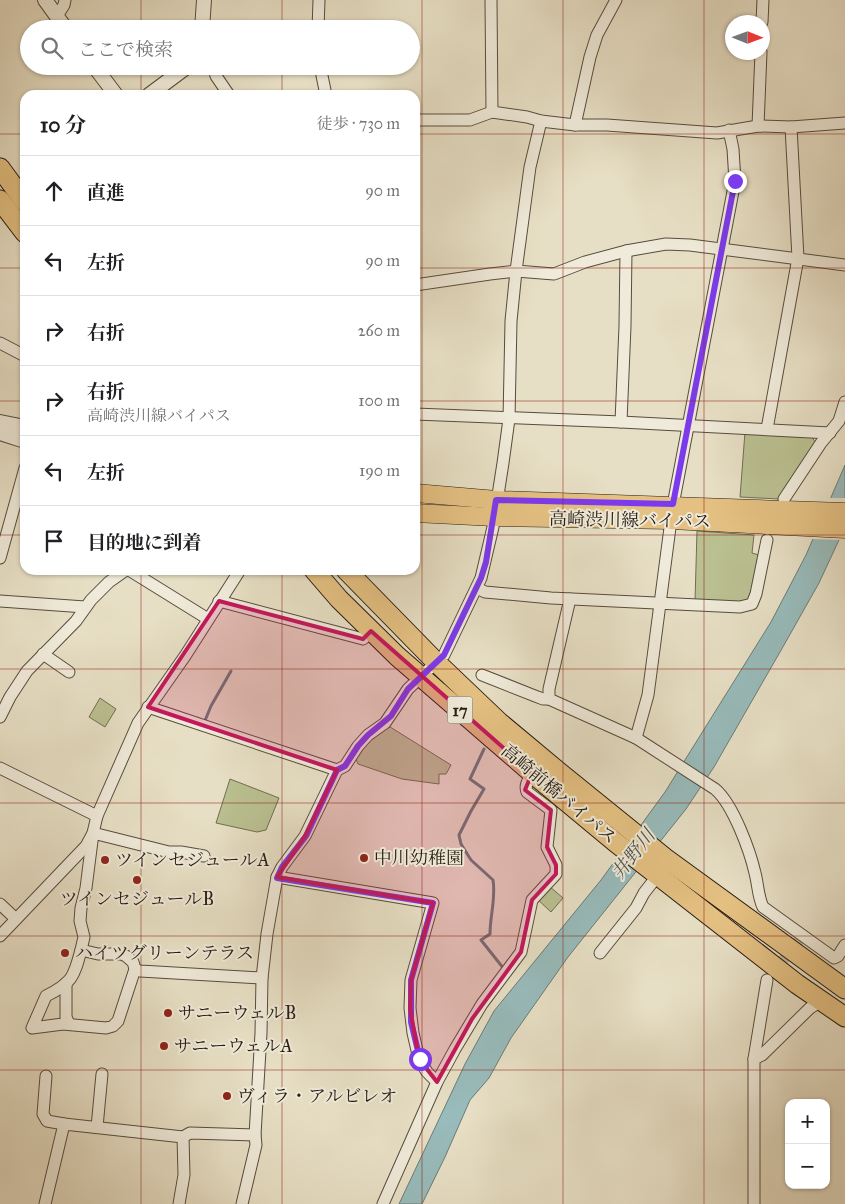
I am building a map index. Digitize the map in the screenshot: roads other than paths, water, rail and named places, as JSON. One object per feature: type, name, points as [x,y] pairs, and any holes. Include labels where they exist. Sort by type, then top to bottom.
[{"type":"highway","points":[[0,168],[20,191]]},
{"type":"highway","points":[[1,203],[20,227]]},
{"type":"highway","name":"高崎前橋バイパス","points":[[319,575],[371,631],[421,677],[532,774],[615,842],[659,868],[844,987]]},
{"type":"highway","name":"高崎前橋バイパス","points":[[351,575],[436,662],[499,722],[626,827],[659,868],[821,1001],[845,1017]]},
{"type":"main road","name":"高崎渋川線バイパス","points":[[420,493],[672,512],[804,519],[845,528]]},
{"type":"main road","name":"高崎渋川線バイパス","points":[[420,513],[494,517],[672,512]]},
{"type":"main road","name":"高崎渋川線バイパス","points":[[804,519],[845,512]]},
{"type":"street","points":[[45,0],[60,20]]},
{"type":"street","points":[[57,16],[65,0]]},
{"type":"street","points":[[203,20],[204,0]]},
{"type":"street","points":[[318,20],[319,0]]},
{"type":"street","points":[[492,0],[492,112]]},
{"type":"street","points":[[575,125],[590,57],[598,35],[616,0]]},
{"type":"street","points":[[762,15],[763,0]]},
{"type":"street","points":[[758,126],[761,60]]},
{"type":"street","points":[[101,75],[112,90]]},
{"type":"street","points":[[157,90],[176,75]]},
{"type":"street","points":[[216,75],[226,90]]},
{"type":"street","points":[[322,75],[325,90]]},
{"type":"street","points":[[420,120],[470,120],[492,112],[575,125],[607,125],[717,134],[729,130],[758,126],[791,127],[845,124]]},
{"type":"street","points":[[242,1204],[254,1154],[262,978],[267,934],[277,878],[282,867],[306,836],[337,770],[345,766],[368,735],[391,716],[408,689],[445,652],[476,588],[486,562],[509,419],[511,321],[516,271],[530,167],[541,121]]},
{"type":"street","points":[[767,429],[798,258],[791,127]]},
{"type":"street","points":[[636,738],[648,695],[672,512],[687,426],[735,181],[734,148],[729,130]]},
{"type":"street","points":[[420,284],[516,271],[554,274],[585,262],[626,251],[666,244],[690,245],[845,265]]},
{"type":"street","points":[[621,422],[626,251]]},
{"type":"street","points":[[0,344],[20,354]]},
{"type":"street","points":[[784,499],[821,443],[839,421],[845,402]]},
{"type":"street","points":[[420,414],[830,433]]},
{"type":"street","points":[[0,422],[20,427]]},
{"type":"street","points":[[0,433],[20,439]]},
{"type":"street","points":[[0,558],[20,486]]},
{"type":"street","points":[[476,588],[485,592],[570,599],[740,607],[752,604],[756,594],[767,540]]},
{"type":"street","points":[[0,716],[27,671],[76,621],[85,607],[109,582],[120,575]]},
{"type":"street","points":[[136,575],[208,618]]},
{"type":"street","points":[[81,950],[98,954],[121,954],[133,962],[136,969],[118,1021],[113,1026],[106,1028],[69,1024],[32,1028],[46,996],[59,990],[74,975],[84,937],[80,921],[81,908],[97,816],[138,723],[185,656],[237,575]]},
{"type":"street","points":[[549,698],[549,689],[570,599]]},
{"type":"street","points":[[0,601],[85,607]]},
{"type":"street","points":[[219,601],[363,638],[371,631]]},
{"type":"street","points":[[43,654],[69,672]]},
{"type":"street","points":[[482,674],[543,699],[549,698],[636,738],[715,789],[719,792],[733,815],[749,852],[761,902],[764,907],[802,938],[834,958],[838,956],[845,945]]},
{"type":"street","points":[[148,707],[337,770]]},
{"type":"street","points":[[0,768],[97,816]]},
{"type":"street","points":[[383,1204],[438,1082],[477,1011],[521,952],[532,900],[556,874],[556,865],[547,847],[551,810],[527,792],[527,782],[532,774]]},
{"type":"street","points":[[93,833],[169,852],[204,856]]},
{"type":"street","points":[[0,936],[86,846],[93,833]]},
{"type":"street","points":[[600,953],[636,908],[659,868]]},
{"type":"street","points":[[277,878],[433,903],[411,980],[410,1008],[413,1033],[420,1059],[427,1072],[438,1082]]},
{"type":"street","points":[[0,904],[16,919]]},
{"type":"street","points":[[136,969],[140,971],[262,978]]},
{"type":"street","points":[[754,1204],[754,1059],[768,980]]},
{"type":"street","points":[[66,983],[66,1016],[69,1024]]},
{"type":"street","points":[[754,1059],[762,1055],[810,1008],[844,987]]},
{"type":"street","points":[[97,1127],[102,1074]]},
{"type":"street","points":[[46,1076],[43,1114],[48,1120],[64,1124],[183,1137],[193,1133],[255,1135]]},
{"type":"street","points":[[45,1204],[64,1124]]},
{"type":"street","points":[[179,1204],[184,1175],[183,1137]]},
{"type":"water","name":"井野川","points":[[845,465],[845,527],[819,583],[714,767],[686,809],[568,957],[511,1038],[489,1078],[470,1100],[422,1204],[399,1204],[465,1064],[494,1011],[601,880],[665,792],[771,622],[806,555]]},
{"type":"waterway","points":[[204,723],[211,706],[231,671]]},
{"type":"waterway","points":[[484,749],[470,779],[484,789],[459,835],[461,844],[471,860],[493,880],[494,894],[490,934],[481,940],[504,969]]},
{"type":"tunnel","points":[[773,973],[800,939]]},
{"type":"place","name":"中川幼稚園","points":[[364,858]]},
{"type":"place","name":"ツインセジュールA","points":[[105,860]]},
{"type":"place","name":"ツインセジュールB","points":[[137,880]]},
{"type":"place","name":"ハイツグリーンテラス","points":[[65,953]]},
{"type":"place","name":"サニーウェルB","points":[[168,1013]]},
{"type":"place","name":"サニーウェルA","points":[[164,1046]]},
{"type":"place","name":"ヴィラ・アルビレオ","points":[[227,1096]]}]
